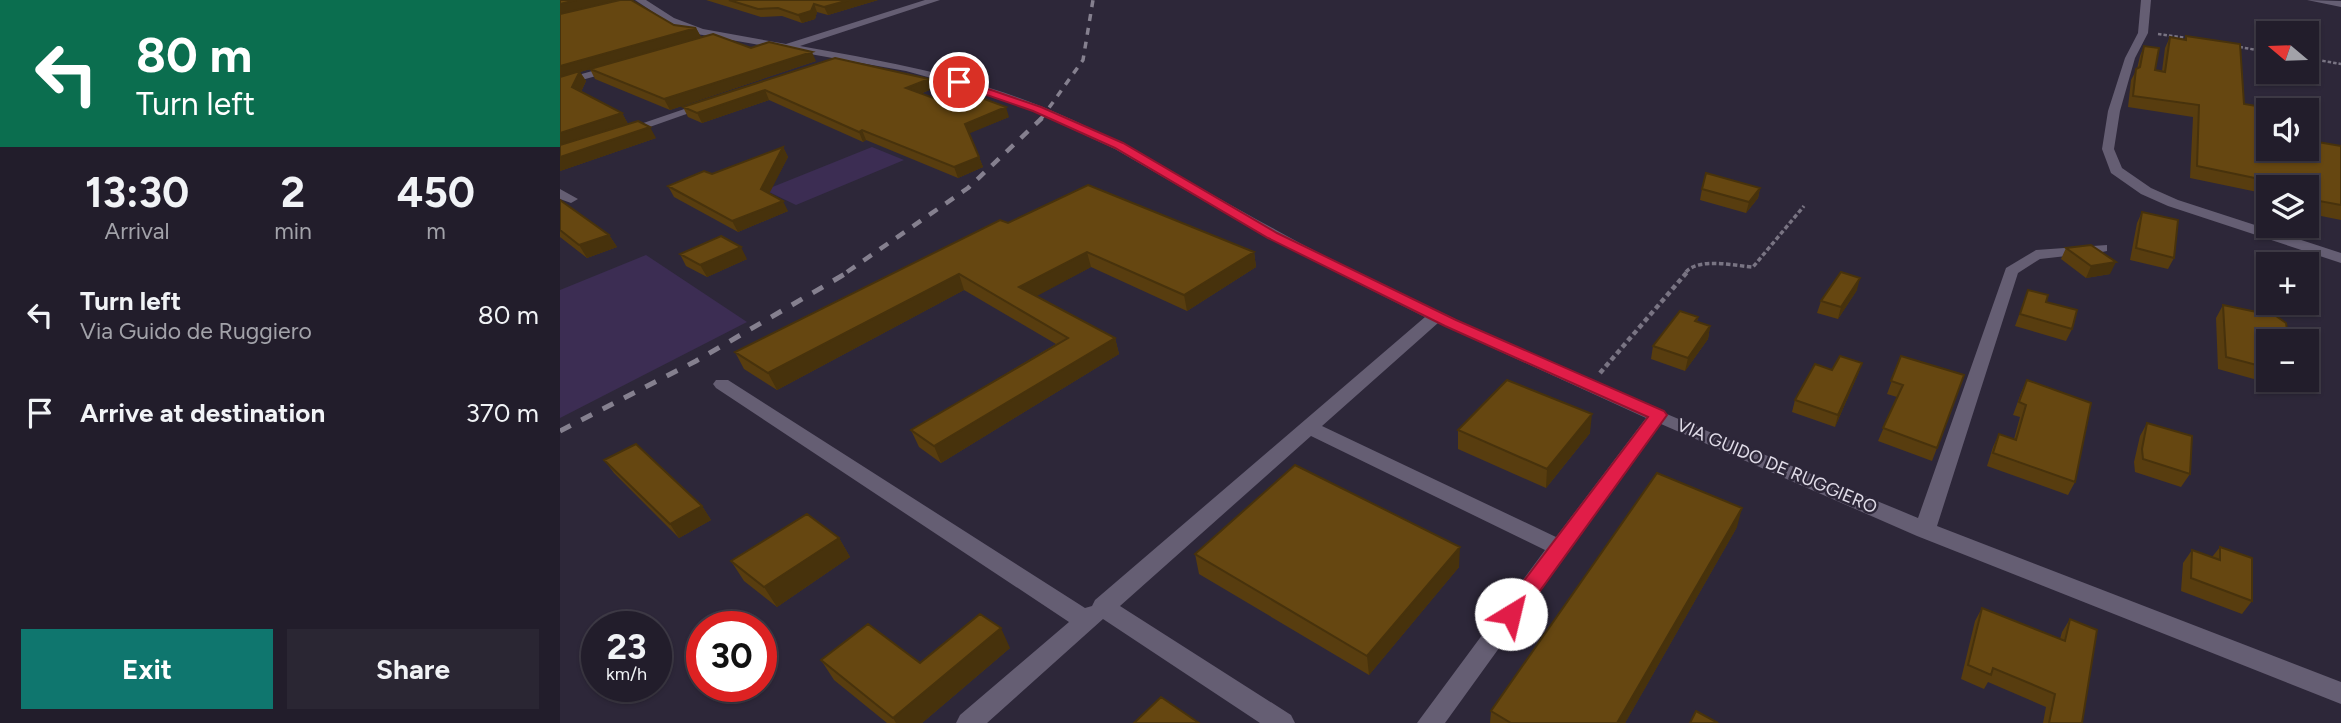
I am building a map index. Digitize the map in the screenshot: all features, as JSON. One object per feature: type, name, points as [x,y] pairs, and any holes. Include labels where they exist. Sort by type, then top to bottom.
[{"type":"street","points":[[627,4],[640,0]]},
{"type":"street","name":"VIA GUIDO DE RUGGIERO","points":[[640,0],[685,27],[722,37],[852,56],[975,87],[1088,131],[1119,146],[1273,235],[1436,316],[1588,386],[1925,530],[2341,693]]},
{"type":"street","points":[[787,47],[934,0]]},
{"type":"street","points":[[2146,0],[2143,31],[2130,58],[2114,111],[2108,149],[2116,170],[2146,191],[2173,203],[2302,243],[2341,258]]},
{"type":"street","points":[[2312,0],[2341,4]]},
{"type":"street","points":[[697,44],[722,37]]},
{"type":"street","points":[[825,65],[852,56]]},
{"type":"street","points":[[560,83],[623,65]]},
{"type":"street","points":[[613,135],[719,100]]},
{"type":"street","points":[[560,193],[571,199],[560,203]]},
{"type":"street","points":[[1925,530],[2011,271],[2036,255],[2102,248]]},
{"type":"street","points":[[969,723],[1436,316]]},
{"type":"street","points":[[722,384],[1094,614],[1282,723]]},
{"type":"street","points":[[1430,723],[1658,415]]},
{"type":"street","points":[[1317,431],[1560,548]]},
{"type":"path","points":[[2143,31],[2199,40]]},
{"type":"path","points":[[2225,44],[2256,49]]},
{"type":"path","points":[[2319,60],[2341,64]]},
{"type":"path","points":[[1588,386],[1690,268],[1706,264],[1753,267],[1804,206]]},
{"type":"shaded area","points":[[872,147],[904,160],[796,205],[765,190]]},
{"type":"shaded area","points":[[646,255],[747,322],[560,418],[560,290]]},
{"type":"building","points":[[560,0],[576,0],[560,4]]},
{"type":"building","points":[[620,0],[631,0],[674,25],[696,28],[560,66],[560,14]]},
{"type":"building","points":[[729,0],[849,0],[824,7],[814,4],[811,11],[798,15],[778,8],[758,9]]},
{"type":"building","points":[[713,34],[751,48],[769,42],[812,52],[664,99],[590,69]]},
{"type":"building","points":[[2186,36],[2240,44],[2244,104],[2256,106],[2256,161],[2319,161],[2319,142],[2341,146],[2341,205],[2319,201],[2319,175],[2256,175],[2256,178],[2197,166],[2199,105],[2133,96],[2136,69],[2140,67],[2144,46],[2159,48],[2155,70],[2165,72],[2170,37],[2186,40]]},
{"type":"building","points":[[835,58],[929,79],[906,88],[955,106],[979,97],[1006,107],[965,124],[979,157],[954,167],[862,130],[859,132],[765,90],[697,113],[683,107]]},
{"type":"building","points":[[580,71],[572,87],[622,113],[560,133],[560,77]]},
{"type":"building","points":[[638,121],[650,127],[560,157],[560,145]]},
{"type":"building","points":[[783,147],[761,189],[783,201],[732,221],[668,186],[704,171],[712,174]]},
{"type":"building","points":[[1706,173],[1760,188],[1749,202],[1702,189]]},
{"type":"building","points":[[1088,185],[1254,252],[1184,295],[1087,252],[1019,287],[1115,338],[934,446],[911,430],[1068,338],[959,274],[768,373],[735,352],[1000,220],[1008,223]]},
{"type":"building","points":[[560,200],[609,235],[579,245],[560,230]]},
{"type":"building","points":[[2142,212],[2178,220],[2174,258],[2136,248]]},
{"type":"building","points":[[721,236],[741,247],[700,265],[680,254]]},
{"type":"building","points":[[2091,245],[2116,262],[2091,266],[2066,248]]},
{"type":"building","points":[[1841,272],[1860,278],[1841,307],[1821,301]]},
{"type":"building","points":[[2028,290],[2048,295],[2046,302],[2077,310],[2072,329],[2020,314]]},
{"type":"building","points":[[2223,305],[2256,312],[2256,315],[2276,316],[2286,323],[2287,329],[2256,329],[2256,365],[2226,357]]},
{"type":"building","points":[[1680,311],[1698,317],[1695,321],[1710,326],[1688,358],[1653,346]]},
{"type":"building","points":[[1840,356],[1862,363],[1838,415],[1795,400],[1815,364],[1832,370]]},
{"type":"building","points":[[1901,356],[1964,375],[1937,448],[1883,428],[1903,385],[1891,381]]},
{"type":"building","points":[[1507,380],[1592,414],[1547,469],[1458,430]]},
{"type":"building","points":[[2027,380],[2091,403],[2075,482],[1993,453],[1999,434],[2016,440],[2026,405],[2019,402]]},
{"type":"building","points":[[2147,423],[2192,436],[2190,474],[2143,459]]},
{"type":"building","points":[[636,444],[702,506],[670,524],[604,460]]},
{"type":"building","points":[[1295,465],[1460,547],[1367,656],[1195,554]]},
{"type":"building","points":[[1657,473],[1742,508],[1617,723],[1511,723],[1491,711]]},
{"type":"building","points":[[807,514],[839,538],[764,587],[731,561]]},
{"type":"building","points":[[2220,547],[2252,558],[2252,601],[2191,578],[2192,550],[2220,560]]},
{"type":"building","points":[[1982,608],[2065,641],[2070,619],[2097,630],[2082,723],[2049,723],[2055,694],[1993,668],[1991,675],[1968,665]]},
{"type":"building","points":[[980,614],[1001,628],[893,718],[821,660],[868,624],[920,663]]},
{"type":"building","points":[[1161,697],[1199,723],[1134,723]]},
{"type":"building","points":[[1696,711],[1718,723],[1690,723]]},
{"type":"railway","points":[[1041,119],[1083,60],[1093,0]]},
{"type":"railway","points":[[847,272],[968,188],[1041,119]]},
{"type":"railway","points":[[560,431],[696,361],[850,271]]},
{"type":"route","points":[[959,82],[999,94],[1088,131],[1119,146],[1273,235],[1450,323],[1658,415],[1511,614]]}]
